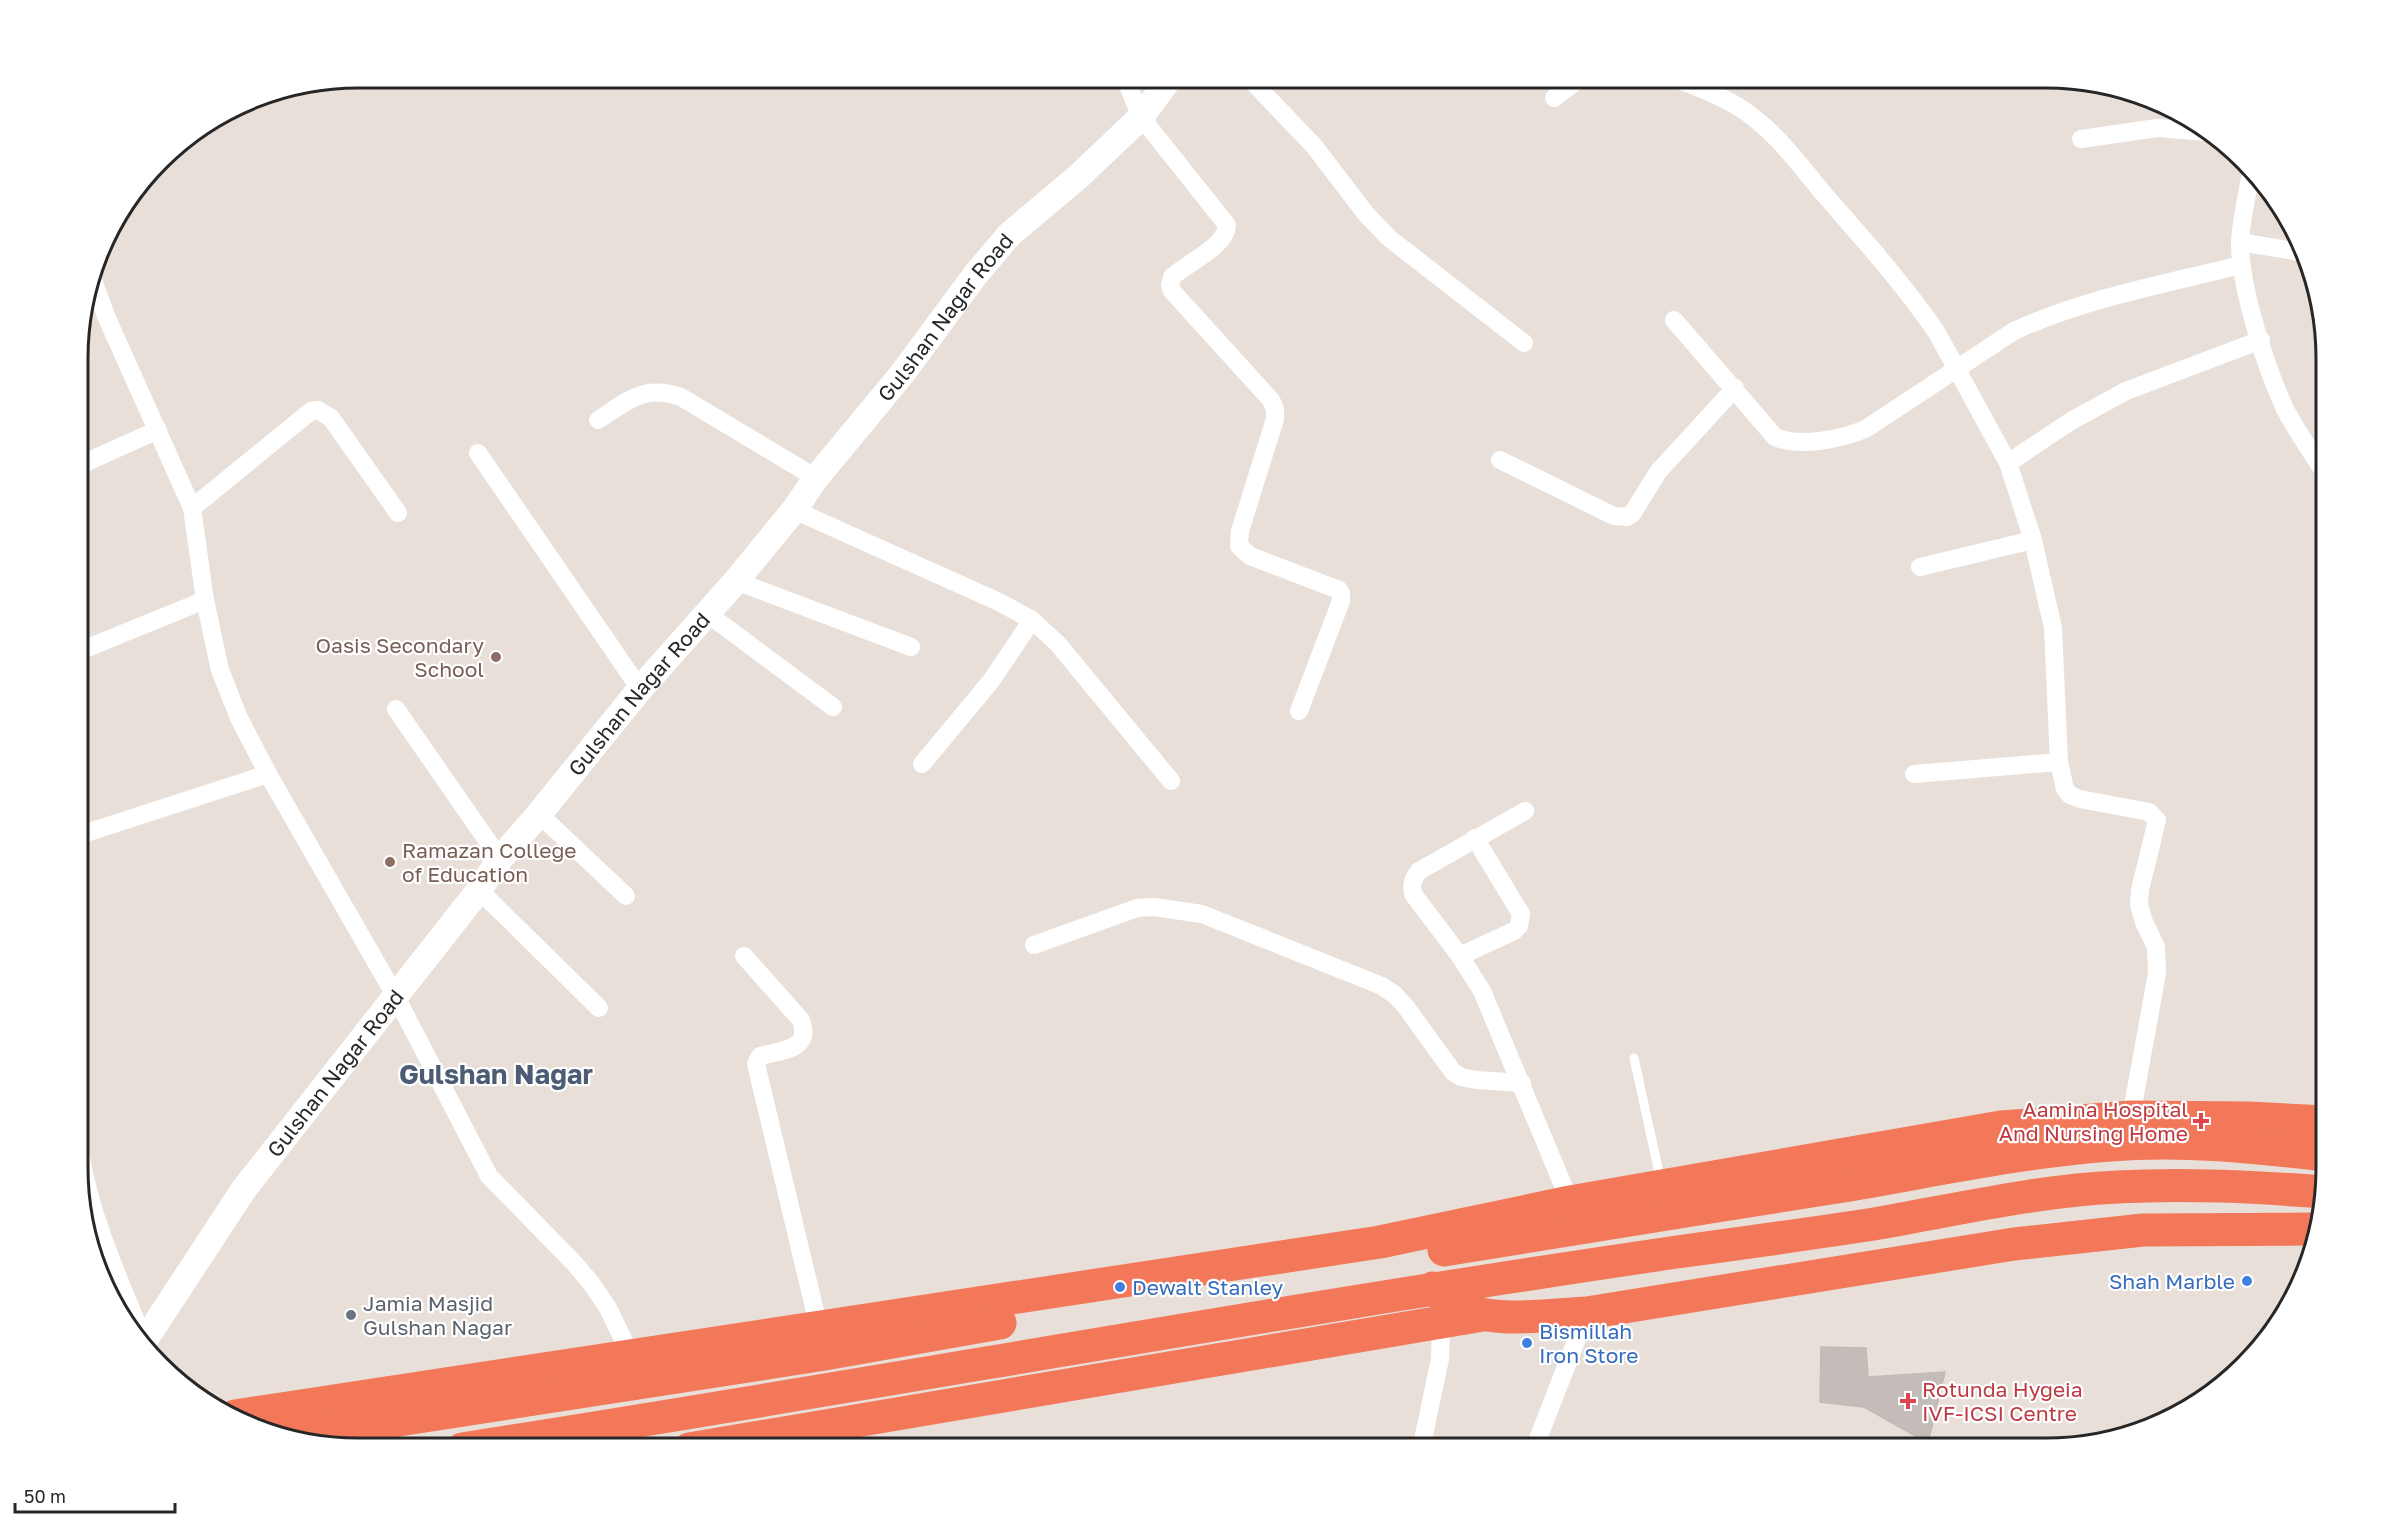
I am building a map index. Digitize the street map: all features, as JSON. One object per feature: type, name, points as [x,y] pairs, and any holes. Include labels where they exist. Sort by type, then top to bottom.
[{"type":"highway","points":[[247,1415],[638,1369],[825,1354],[1665,1200],[2001,1127],[2131,1118],[2249,1118],[2316,1123]]},
{"type":"highway","points":[[2272,1149],[2316,1129]]},
{"type":"highway","points":[[307,1433],[638,1369],[819,1328],[1380,1242],[1570,1202],[1665,1200],[2111,1144],[2166,1143],[2316,1154]]},
{"type":"highway","points":[[533,1438],[1432,1288],[1874,1224],[2082,1190],[2181,1185],[2315,1191]]},
{"type":"highway","points":[[754,1438],[1485,1315],[1536,1316],[1587,1313],[2014,1244],[2143,1230],[2309,1229]]},
{"type":"highway","points":[[1432,1288],[1453,1304],[1485,1315]]},
{"type":"street","points":[[1129,88],[1141,117],[1227,225],[1227,232],[1219,242],[1172,277],[1170,285],[1172,291],[1271,400],[1275,409],[1275,419],[1239,538],[1239,546],[1250,556],[1339,590],[1341,593],[1341,601],[1299,711]]},
{"type":"street","name":"Gulshan Nagar Road","points":[[146,1336],[244,1189],[396,998],[500,859],[640,689],[736,582],[794,510],[816,478],[902,374],[976,274],[1010,234],[1079,176],[1141,117],[1163,88]]},
{"type":"street","points":[[1259,88],[1314,146],[1366,214],[1389,238],[1524,343]]},
{"type":"street","points":[[1554,98],[1567,88]]},
{"type":"street","points":[[1698,88],[1739,107],[1778,140],[1913,299],[1937,333],[2008,463],[2034,540],[2053,628],[2059,762],[2065,789],[2070,795],[2080,800],[2149,812],[2157,820],[2140,890],[2139,905],[2144,922],[2156,946],[2157,973],[2131,1118]]},
{"type":"street","points":[[2081,139],[2157,128],[2192,131]]},
{"type":"street","points":[[2249,181],[2240,242],[2241,265],[2260,340],[2286,410],[2316,459]]},
{"type":"street","points":[[2240,242],[2294,251]]},
{"type":"street","points":[[1674,320],[1775,437],[1792,442],[1844,438],[1867,428],[2014,331],[2068,309],[2241,265]]},
{"type":"street","points":[[97,292],[192,508],[205,600],[220,670],[228,694],[268,774],[396,998],[489,1176],[591,1283],[608,1308],[638,1369]]},
{"type":"street","points":[[2008,463],[2071,421],[2118,396],[2260,340]]},
{"type":"street","points":[[1500,460],[1614,516],[1627,517],[1632,514],[1658,472],[1735,388]]},
{"type":"street","points":[[598,420],[637,394],[669,393],[681,397],[816,478]]},
{"type":"street","points":[[192,508],[311,411],[318,410],[331,418],[398,513]]},
{"type":"street","points":[[88,461],[158,430]]},
{"type":"street","points":[[478,453],[640,689]]},
{"type":"street","points":[[794,510],[999,602],[1032,620],[1058,644],[1171,781]]},
{"type":"street","points":[[1920,567],[2034,540]]},
{"type":"street","points":[[736,582],[911,647]]},
{"type":"street","points":[[88,648],[205,600]]},
{"type":"street","points":[[708,614],[833,707]]},
{"type":"street","points":[[922,764],[991,681],[1032,620]]},
{"type":"street","points":[[396,709],[500,859]]},
{"type":"street","points":[[1914,774],[2059,762]]},
{"type":"street","points":[[88,832],[268,774]]},
{"type":"street","points":[[1525,811],[1419,871],[1412,887],[1413,894],[1460,956],[1482,992],[1570,1202]]},
{"type":"street","points":[[539,814],[626,896]]},
{"type":"street","points":[[1460,956],[1514,931],[1521,920],[1521,914],[1475,838]]},
{"type":"street","points":[[479,890],[599,1008]]},
{"type":"street","points":[[1034,945],[1137,908],[1154,907],[1202,914],[1382,986],[1406,1007],[1447,1065],[1461,1077],[1522,1083]]},
{"type":"street","points":[[744,957],[801,1020],[804,1027],[805,1035],[794,1047],[760,1056],[756,1064],[819,1328]]},
{"type":"street","points":[[91,1204],[139,1325]]},
{"type":"street","points":[[1538,1438],[1587,1313]]},
{"type":"street","points":[[1424,1438],[1440,1359],[1441,1322]]},
{"type":"lane","points":[[1634,1058],[1665,1200]]},
{"type":"building","points":[[1821,1347],[1866,1348],[1868,1377],[1945,1372],[1929,1438],[1919,1438],[1864,1407],[1820,1402]]},
{"type":"place","name":"Oasis Secondary School","points":[[496,657]]},
{"type":"place","name":"Ramazan College of Education","points":[[390,862]]},
{"type":"place","name":"Aamina Hospital And Nursing Home","points":[[2201,1121]]},
{"type":"place","name":"Shah Marble","points":[[2247,1281]]},
{"type":"place","name":"Dewalt Stanley","points":[[1120,1287]]},
{"type":"place","name":"Jamia Masjid Gulshan Nagar","points":[[351,1315]]},
{"type":"place","name":"Bismillah Iron Store","points":[[1527,1343]]},
{"type":"place","name":"Rotunda Hygeia IVF-ICSI Centre","points":[[1908,1401]]},
{"type":"district","name":"Gulshan Nagar","points":[[496,1074]]}]
